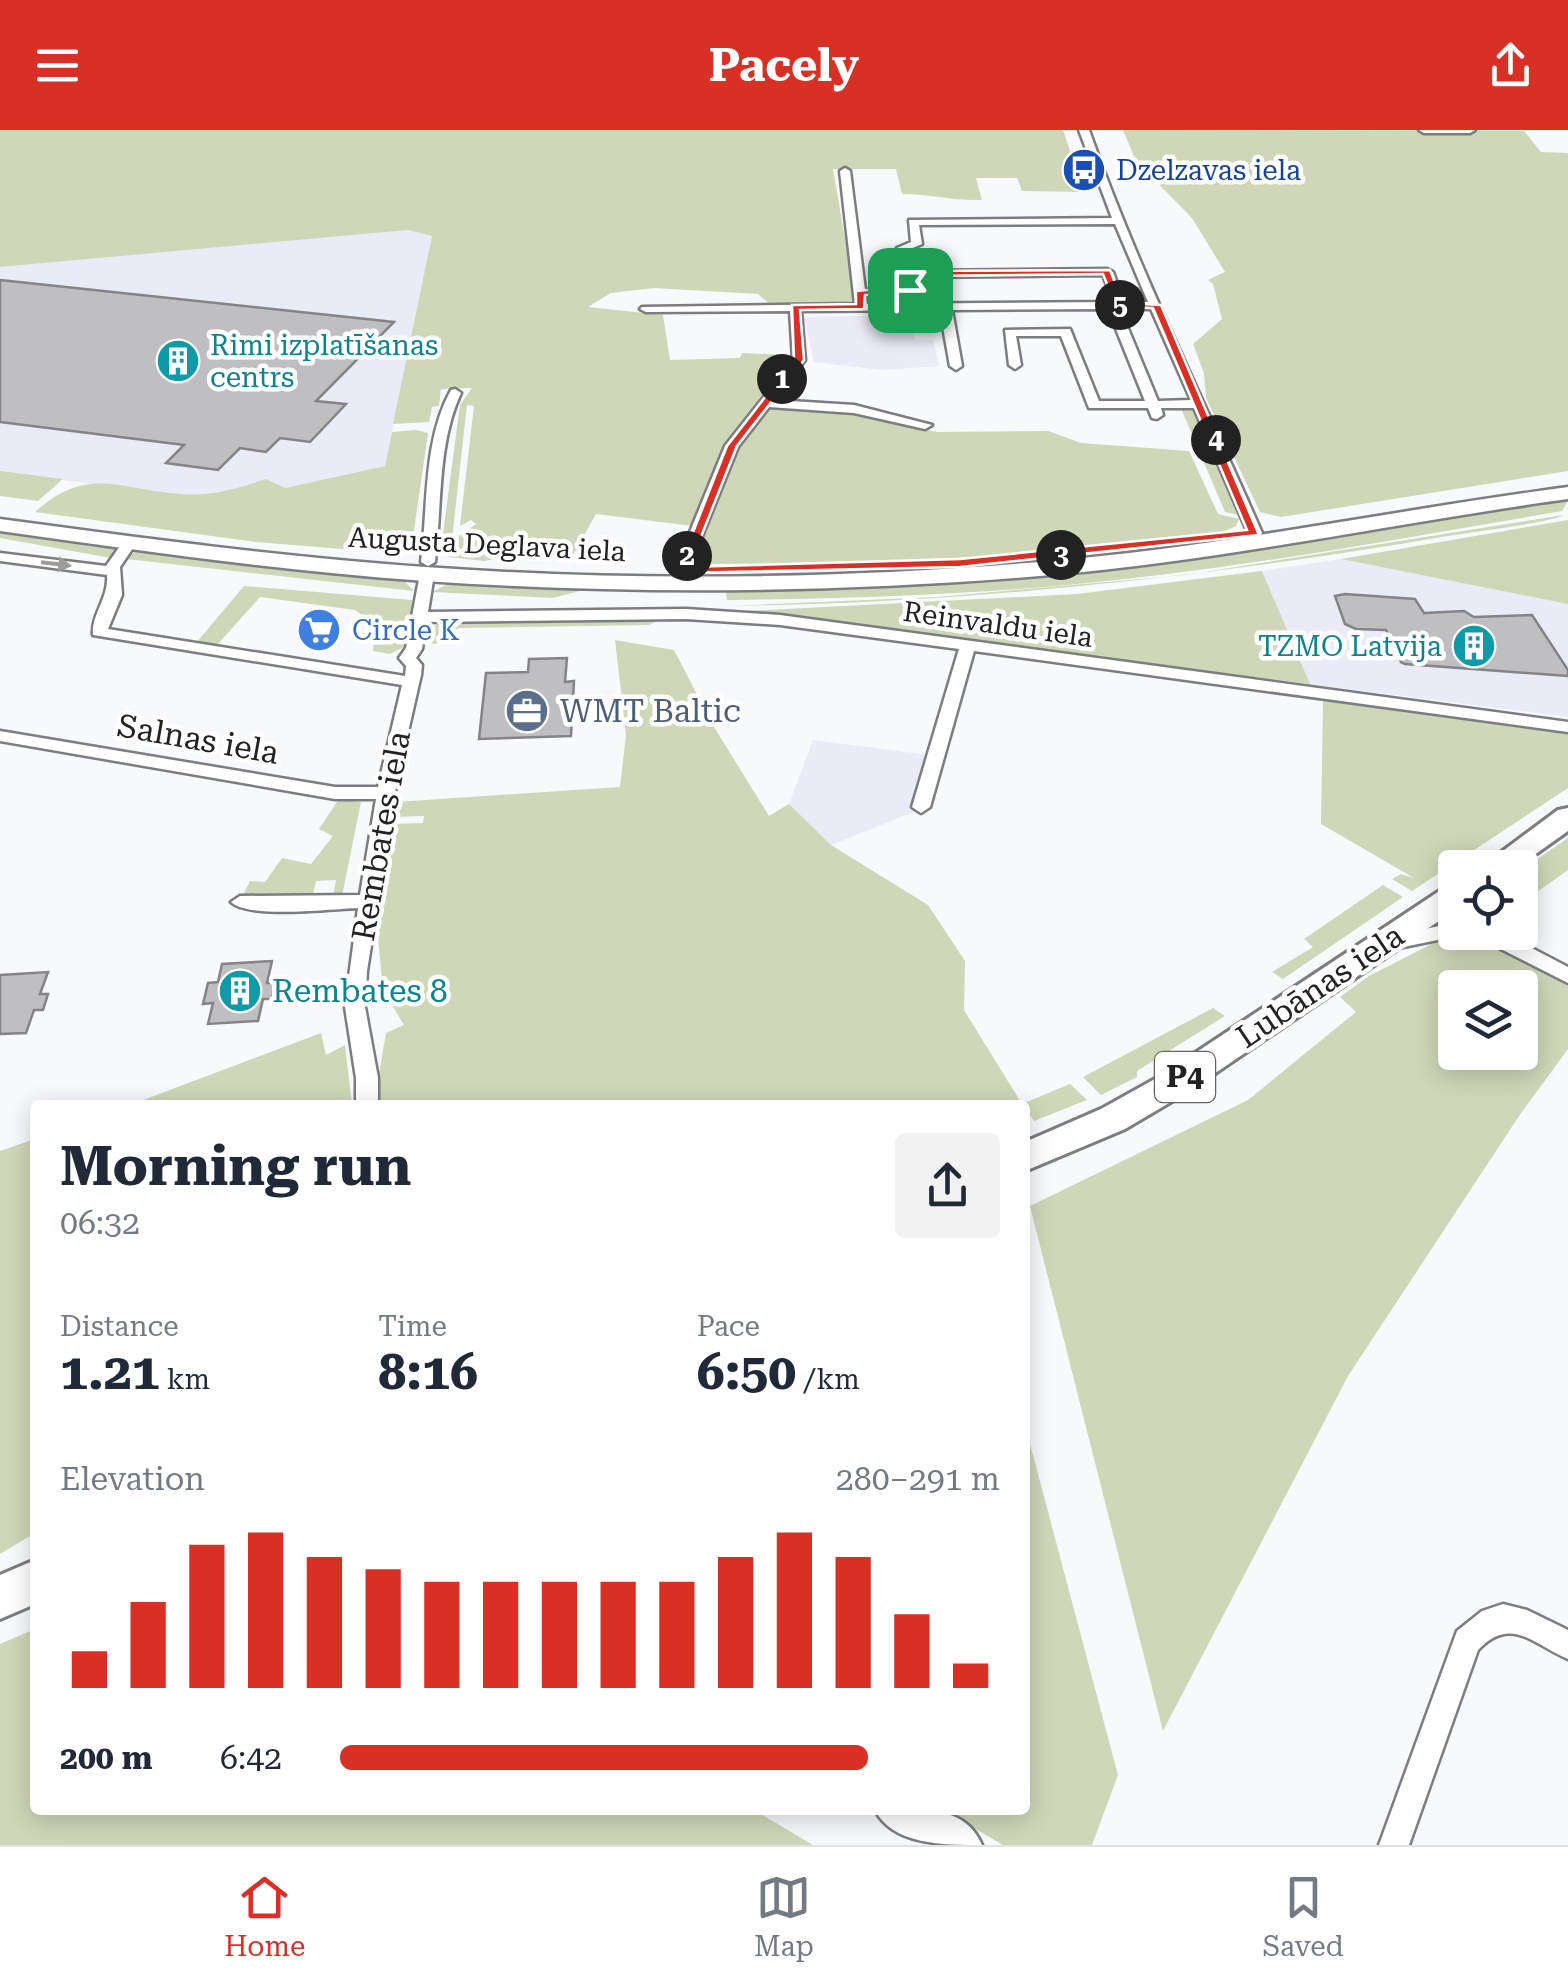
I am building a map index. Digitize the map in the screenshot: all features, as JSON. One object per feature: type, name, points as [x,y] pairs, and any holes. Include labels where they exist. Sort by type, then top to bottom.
[{"type":"main road","name":"Augusta Deglava iela","points":[[427,568],[681,570],[960,563],[1254,533],[1568,482]]},
{"type":"main road","name":"Augusta Deglava iela","points":[[0,525],[130,542],[427,568],[664,582],[964,574],[1152,558],[1568,493]]},
{"type":"main road","name":"Augusta Deglava iela","points":[[0,514],[256,553]]},
{"type":"main road","points":[[1521,850],[1568,817]]},
{"type":"main road","name":"Lubānas iela","points":[[1030,1155],[1113,1119],[1174,1084],[1438,906]]},
{"type":"main road","points":[[0,1597],[30,1584]]},
{"type":"main road","points":[[907,1815],[959,1845]]},
{"type":"street","points":[[1084,130],[1119,221],[1254,533]]},
{"type":"street","points":[[1424,130],[1470,130]]},
{"type":"street","points":[[845,171],[861,307]]},
{"type":"street","points":[[860,292],[911,292],[902,248],[917,244],[913,222],[1119,221]]},
{"type":"street","points":[[908,274],[1107,272],[1155,410]]},
{"type":"street","points":[[646,309],[1157,305]]},
{"type":"street","points":[[945,306],[956,366]]},
{"type":"street","points":[[681,570],[732,446],[799,360],[795,307]]},
{"type":"street","points":[[1015,366],[1009,332],[1069,333],[1094,405]]},
{"type":"street","name":"Rembates iela","points":[[367,1100],[355,1007],[367,901],[414,665],[407,658],[414,649],[427,568],[444,426],[449,402],[456,393]]},
{"type":"street","points":[[765,403],[854,409],[925,425]]},
{"type":"street","points":[[1074,406],[1155,410],[1200,404]]},
{"type":"street","points":[[113,571],[130,542]]},
{"type":"street","points":[[0,556],[113,571]]},
{"type":"street","points":[[113,571],[117,578],[116,600],[99,632],[410,682]]},
{"type":"street","name":"Reinvaldu iela","points":[[418,617],[736,616],[1568,727]]},
{"type":"street","points":[[921,808],[968,646]]},
{"type":"street","name":"Salnas iela","points":[[0,736],[335,793],[386,793]]},
{"type":"street","points":[[240,902],[367,901]]},
{"type":"street","points":[[1382,944],[1438,933]]},
{"type":"street","points":[[1518,950],[1568,976]]},
{"type":"street","points":[[1394,1845],[1467,1641],[1476,1629],[1488,1619],[1509,1616],[1568,1645]]},
{"type":"shaded area","points":[[408,230],[432,236],[385,466],[226,501],[0,472],[0,267]]},
{"type":"shaded area","points":[[910,315],[915,340],[933,340],[939,366],[881,370],[814,362],[804,317]]},
{"type":"shaded area","points":[[1341,559],[1568,604],[1568,717],[1310,684],[1262,571]]},
{"type":"shaded area","points":[[813,740],[929,755],[919,810],[831,845],[789,804]]},
{"type":"green space","points":[[0,130],[1063,130],[1084,192],[1022,191],[1017,178],[976,178],[982,200],[902,194],[896,169],[833,169],[856,303],[771,305],[758,294],[654,288],[611,293],[588,307],[663,315],[670,360],[740,358],[742,353],[788,355],[790,362],[733,435],[693,526],[596,514],[572,557],[517,555],[484,561],[448,557],[441,545],[458,544],[459,536],[476,524],[471,520],[460,526],[474,406],[467,405],[452,539],[442,541],[460,405],[472,388],[441,389],[439,406],[432,407],[429,422],[393,424],[432,236],[408,230],[0,267]]},
{"type":"green space","points":[[1123,130],[1524,131],[1541,152],[1568,153],[1568,471],[1281,517],[1260,512],[1206,398],[1204,373],[1193,344],[1222,319],[1213,284],[1208,280],[1225,272],[1192,218],[1136,161]]},
{"type":"green space","points":[[779,406],[837,410],[937,432],[1048,431],[1081,443],[1189,451],[1218,514],[1239,519],[1236,526],[1222,532],[990,556],[852,563],[701,564],[696,560],[737,450],[763,415]]},
{"type":"green space","points":[[1180,406],[1195,411],[1239,515],[1225,512]]},
{"type":"green space","points":[[392,432],[428,433],[412,544],[418,546],[404,554],[256,542],[35,512],[71,488],[88,484],[193,495],[266,479],[285,488],[385,466]]},
{"type":"green space","points":[[0,471],[63,479],[38,501],[0,496]]},
{"type":"green space","points":[[1568,501],[1562,511],[1377,543],[1067,585],[897,596],[727,600],[726,591],[694,589],[1194,557],[1519,505]]},
{"type":"green space","points":[[1564,515],[1511,527],[1201,573]]},
{"type":"green space","points":[[1568,520],[1568,604],[1341,559]]},
{"type":"green space","points":[[0,530],[117,547],[111,558],[0,538]]},
{"type":"green space","points":[[138,549],[385,575],[403,580],[414,591],[126,559]]},
{"type":"green space","points":[[1262,571],[1310,684],[726,612],[1077,594]]},
{"type":"green space","points":[[1169,576],[908,600],[727,606],[937,597]]},
{"type":"green space","points":[[454,581],[587,585],[587,589],[553,598],[432,592]]},
{"type":"green space","points":[[244,586],[412,600],[406,646],[390,654],[373,651],[376,625],[355,610],[260,597],[216,646],[196,643]]},
{"type":"green space","points":[[657,621],[649,625],[460,628],[451,631],[449,643],[433,644],[426,633],[439,623]]},
{"type":"green space","points":[[615,640],[674,650],[714,727],[769,816],[789,804],[831,845],[928,905],[965,961],[964,1010],[1020,1100],[379,1100],[378,1079],[386,1033],[404,1025],[383,990],[376,918],[392,824],[423,823],[424,816],[393,817],[396,802],[620,787],[626,735]]},
{"type":"green space","points":[[1323,701],[1568,734],[1568,788],[1474,850],[1438,850],[1438,874],[1412,891],[1392,879],[1401,874],[1414,878],[1321,824]]},
{"type":"green space","points":[[339,799],[361,802],[342,896],[333,896],[336,880],[316,881],[312,898],[243,895],[250,881],[265,882],[282,858],[311,864],[333,836],[319,829]]},
{"type":"green space","points":[[1568,838],[1568,870],[1538,891],[1538,859]]},
{"type":"green space","points":[[1383,885],[1403,897],[1283,979],[1272,972],[1313,947],[1304,939]]},
{"type":"green space","points":[[1438,941],[1438,950],[1501,950],[1568,986],[1568,1049],[1521,1113],[1348,1376],[1163,1731],[1030,1206],[1248,1100],[1356,1012],[1340,997],[1369,976]]},
{"type":"green space","points":[[1213,1008],[1225,1016],[1137,1071],[1137,1077],[1101,1095],[1083,1077]]},
{"type":"green space","points":[[321,1033],[326,1055],[345,1045],[351,1100],[143,1100]]},
{"type":"green space","points":[[1070,1084],[1087,1100],[1034,1121],[1030,1101]]},
{"type":"green space","points":[[30,1141],[30,1536],[0,1554],[0,1151]]},
{"type":"green space","points":[[1030,1444],[1118,1775],[1092,1845],[1003,1845],[952,1815],[1030,1815]]},
{"type":"green space","points":[[30,1631],[30,1815],[762,1815],[813,1845],[0,1845],[0,1644]]},
{"type":"building","name":"Rimi izplatīšanas centrs","points":[[0,280],[394,322],[316,401],[346,404],[310,442],[280,438],[266,452],[240,448],[218,470],[166,463],[184,445],[0,422]]},
{"type":"building","name":"TZMO Latvija","points":[[1335,596],[1415,599],[1424,613],[1464,611],[1474,617],[1532,615],[1568,670],[1568,676],[1405,664],[1386,630],[1356,629],[1345,624]]},
{"type":"building","name":"WMT Baltic","points":[[567,658],[565,682],[574,681],[571,736],[479,739],[486,673],[528,672],[529,659]]},
{"type":"building","name":"Rembates 8","points":[[272,961],[267,983],[275,983],[272,999],[263,999],[258,1021],[208,1024],[213,1003],[203,1004],[208,983],[218,982],[222,964]]},
{"type":"building","points":[[48,972],[40,994],[48,994],[43,1010],[34,1010],[26,1033],[0,1034],[0,975]]},
{"type":"place","name":"Dzelzavas iela","points":[[1084,170]]},
{"type":"place","name":"Rimi izplatīšanas centrs","points":[[178,361]]},
{"type":"place","name":"Circle K","points":[[319,630]]},
{"type":"place","name":"TZMO Latvija","points":[[1474,646]]},
{"type":"place","name":"WMT Baltic","points":[[527,711]]},
{"type":"place","name":"Rembates 8","points":[[240,991]]},
{"type":"route","points":[[1107,272],[1120,306],[1157,305],[1254,533],[960,563],[681,570],[732,446],[799,360],[795,307],[861,307],[860,292],[910,290],[908,274],[1107,272]]}]
